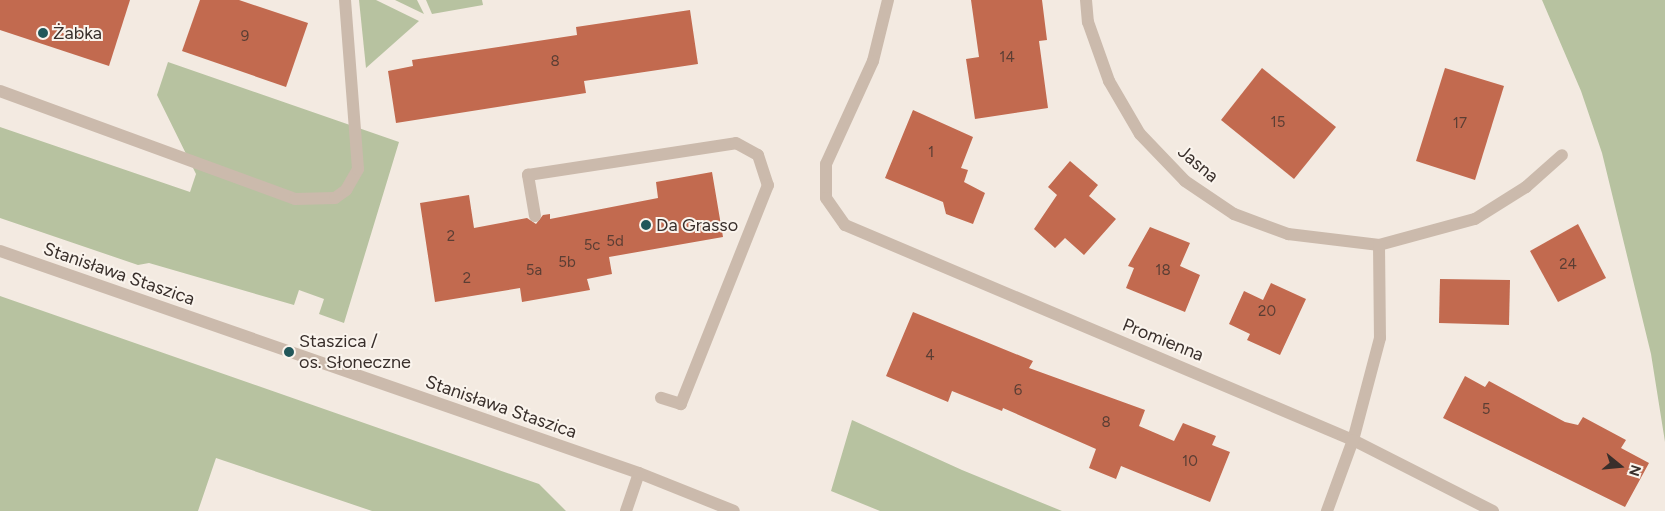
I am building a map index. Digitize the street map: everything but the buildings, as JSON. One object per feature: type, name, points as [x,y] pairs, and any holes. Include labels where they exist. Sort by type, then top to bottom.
[{"type":"street","points":[[0,91],[295,199],[334,198],[346,190],[358,169],[345,0]]},
{"type":"street","name":"Promienna","points":[[888,0],[873,61],[826,164],[826,198],[845,225],[1353,440],[1493,511]]},
{"type":"street","name":"Jasna","points":[[1086,0],[1088,22],[1109,81],[1140,134],[1186,181],[1234,214],[1288,234],[1379,245],[1475,219],[1526,188],[1562,155]]},
{"type":"street","points":[[535,216],[528,175],[736,142],[758,155],[768,185],[681,404],[661,398]]},
{"type":"street","points":[[1327,511],[1353,440],[1380,338],[1379,245]]},
{"type":"street","name":"Stanisława Staszica","points":[[0,251],[639,473],[734,511]]},
{"type":"street","points":[[626,511],[639,473]]},
{"type":"green space","points":[[359,0],[376,0],[419,21],[366,68]]},
{"type":"green space","points":[[395,0],[417,0],[424,14]]},
{"type":"green space","points":[[426,0],[482,0],[483,5],[432,14]]},
{"type":"green space","points":[[1542,0],[1665,0],[1665,442],[1651,354],[1602,153],[1581,91]]},
{"type":"green space","points":[[168,62],[399,142],[344,323],[319,314],[324,299],[299,290],[294,305],[149,263],[138,265],[0,218],[0,127],[190,192],[196,174],[157,95]]},
{"type":"green space","points":[[0,296],[539,484],[566,511],[372,511],[216,458],[198,511],[0,511]]},
{"type":"green space","points":[[852,420],[962,470],[1062,511],[880,511],[831,491]]},
{"type":"place","name":"Żabka","points":[[43,33]]},
{"type":"place","name":"Da Grasso","points":[[646,225]]},
{"type":"place","name":"Staszica / os. Słoneczne","points":[[289,352]]}]
